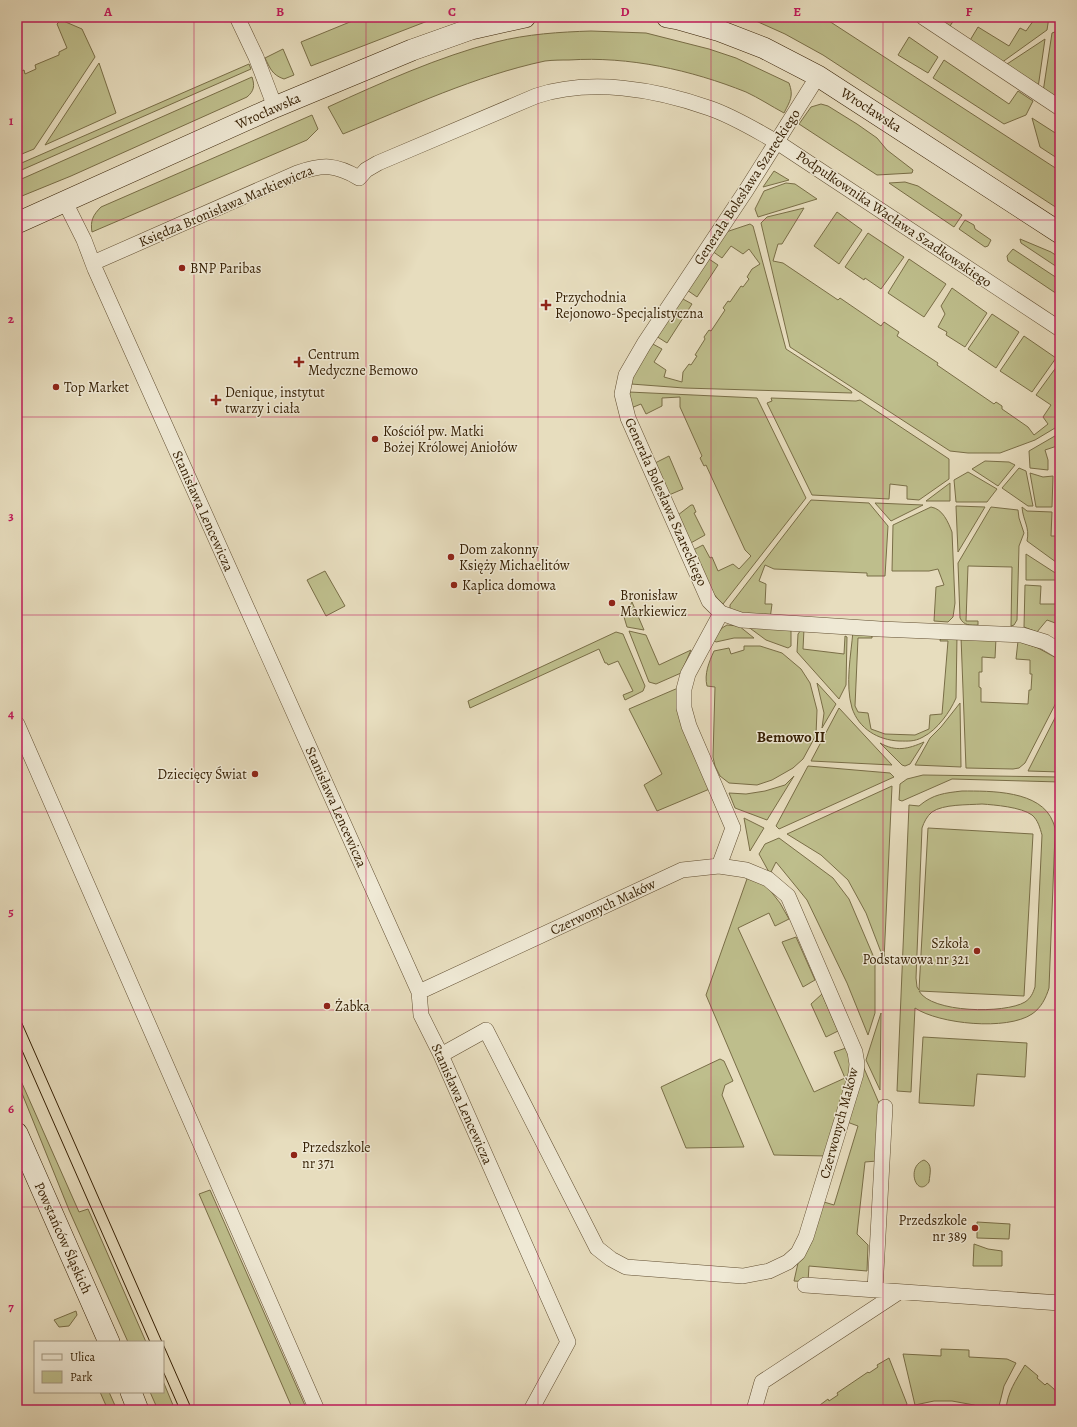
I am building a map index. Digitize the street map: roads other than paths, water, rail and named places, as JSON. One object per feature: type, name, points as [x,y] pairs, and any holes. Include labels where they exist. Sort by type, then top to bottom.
[{"type":"street","points":[[237,17],[256,57],[275,107]]},
{"type":"street","name":"Wrocławska","points":[[17,223],[275,107],[420,47],[471,29],[525,17]]},
{"type":"street","name":"Wrocławska","points":[[667,17],[720,31],[764,48],[818,76],[1060,233]]},
{"type":"street","points":[[923,17],[1060,108]]},
{"type":"street","name":"Generała Bolesława Szareckiego","points":[[818,76],[777,142],[644,344],[626,374],[622,394],[628,418],[709,601],[721,613],[740,620],[880,629],[1022,635],[1045,642],[1060,651]]},
{"type":"street","name":"Podpułkownika Wacława Szadkowskiego","points":[[360,178],[366,170],[378,163],[522,101],[547,92],[578,87],[618,88],[666,95],[710,108],[744,123],[777,142],[1060,329]]},
{"type":"street","name":"Księdza Bronisława Markiewicza","points":[[93,263],[297,173],[313,168],[331,167],[345,169],[360,178]]},
{"type":"street","name":"Stanisława Lencewicza","points":[[65,202],[84,240],[419,992],[421,1015],[441,1055],[568,1342],[531,1410]]},
{"type":"street","points":[[719,866],[733,828],[689,726],[684,708],[684,689],[688,674],[721,613]]},
{"type":"street","points":[[17,724],[318,1410]]},
{"type":"street","name":"Czerwonych Maków","points":[[419,992],[682,870],[719,866],[746,870],[768,879],[788,896],[855,1052],[857,1064],[856,1074],[806,1237],[798,1253],[788,1262],[769,1271],[743,1276],[626,1267],[611,1259],[597,1248],[486,1030],[441,1055]]},
{"type":"street","points":[[875,1290],[885,1107]]},
{"type":"street","name":"Powstańców Śląskich","points":[[17,1133],[109,1341]]},
{"type":"street","points":[[805,1285],[1060,1303]]},
{"type":"street","points":[[754,1410],[762,1382],[899,1292]]},
{"type":"street","points":[[131,1393],[138,1410]]},
{"type":"tram line","points":[[17,1012],[162,1341]]},
{"type":"tram line","points":[[17,1039],[150,1341]]},
{"type":"tram line","points":[[164,1346],[192,1410]]},
{"type":"tram line","points":[[164,1373],[180,1410]]},
{"type":"place","name":"BNP Paribas","points":[[182,268]]},
{"type":"place","name":"Przychodnia Rejonowo-Specjalistyczna","points":[[546,305]]},
{"type":"place","name":"Centrum Medyczne Bemowo","points":[[299,362]]},
{"type":"place","name":"Top Market","points":[[56,387]]},
{"type":"place","name":"Denique, instytut twarzy i ciała","points":[[216,400]]},
{"type":"place","name":"Kościół pw. Matki Bożej Królowej Aniołów","points":[[375,439]]},
{"type":"place","name":"Dom zakonny Księży Michaelitów","points":[[451,557]]},
{"type":"place","name":"Kaplica domowa","points":[[454,585]]},
{"type":"place","name":"Bronisław Markiewicz","points":[[612,603]]},
{"type":"place","name":"Dziecięcy Świat","points":[[255,774]]},
{"type":"place","name":"Szkoła Podstawowa nr 321","points":[[977,951]]},
{"type":"place","name":"Żabka","points":[[327,1006]]},
{"type":"place","name":"Przedszkole nr 371","points":[[294,1155]]},
{"type":"place","name":"Przedszkole nr 389","points":[[975,1228]]},
{"type":"district","name":"Bemowo II","points":[[791,737]]}]
